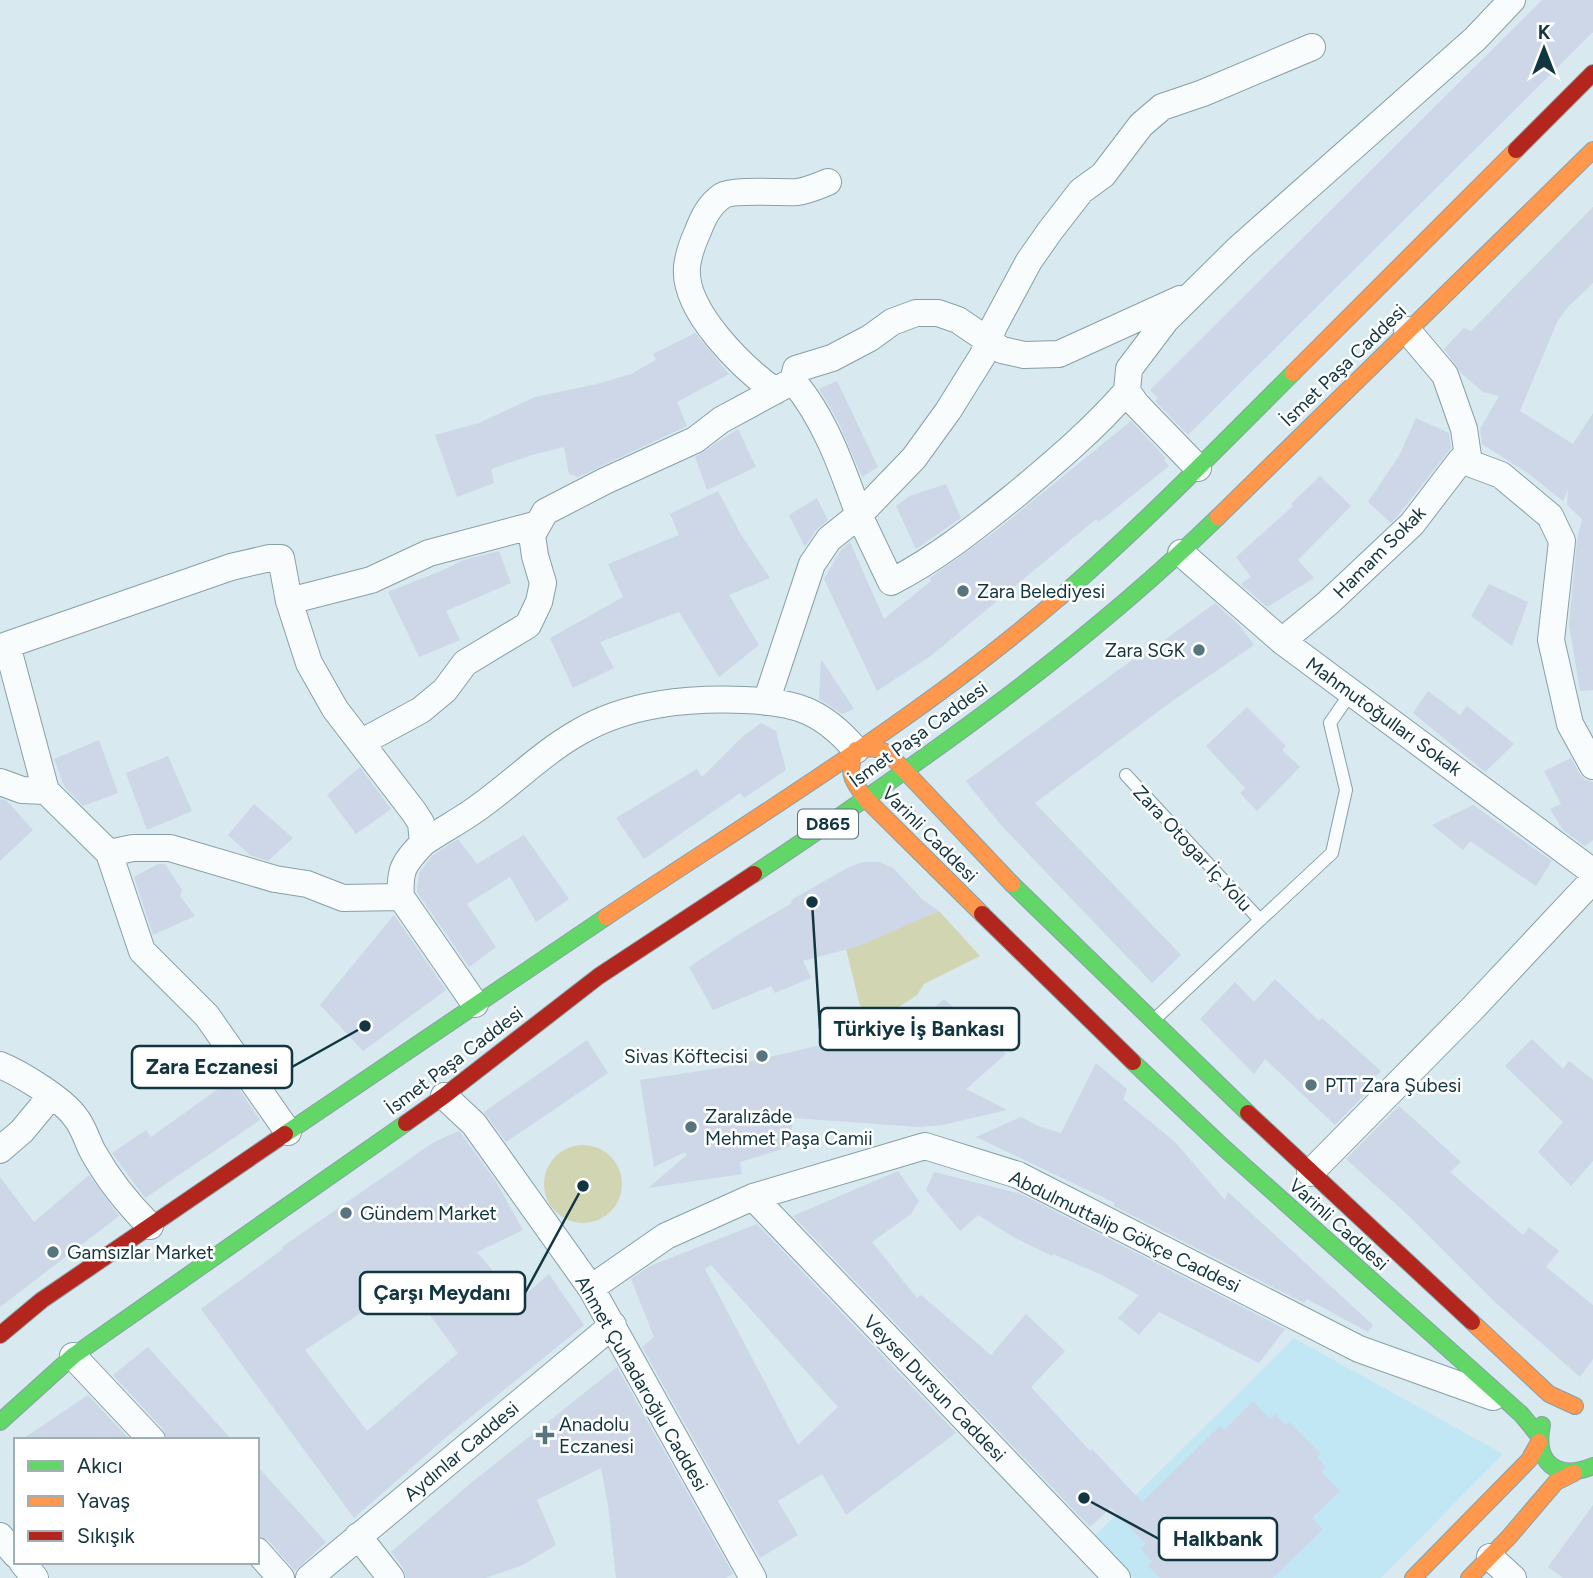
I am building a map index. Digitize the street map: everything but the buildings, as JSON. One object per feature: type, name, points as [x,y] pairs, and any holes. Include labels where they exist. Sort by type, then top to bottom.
[{"type":"main road","name":"İsmet Paşa Caddesi","points":[[1,1333],[42,1300],[149,1226],[475,1004],[904,718],[1003,646],[1098,564],[1198,468],[1593,73]]},
{"type":"main road","name":"İsmet Paşa Caddesi","points":[[0,1422],[73,1356],[444,1096],[599,976],[866,799],[1029,680],[1181,553],[1593,150]]},
{"type":"main road","name":"Varinli Caddesi","points":[[1539,1439],[1547,1417],[1565,1406],[1582,1408],[1549,1394],[1310,1173],[981,853],[888,753],[873,747],[856,750],[850,764],[850,778],[866,799],[1083,1016],[1224,1149],[1521,1414],[1539,1439],[1546,1461],[1554,1468],[1574,1473]]},
{"type":"main road","points":[[1413,1578],[1529,1460],[1539,1439]]},
{"type":"main road","points":[[1469,1578],[1556,1482],[1593,1466]]},
{"type":"street","points":[[828,182],[800,192],[736,192],[723,195],[706,212],[695,237],[687,269],[692,293],[701,314],[751,374],[805,395],[891,582],[923,565],[969,534],[1084,436],[1127,391],[1129,369],[1166,320],[1322,173],[1475,39],[1512,0]]},
{"type":"street","points":[[766,702],[812,564],[829,539],[859,515],[914,458],[948,411],[983,355],[994,326],[1029,261],[1081,191],[1102,175],[1142,125],[1162,107],[1312,47]]},
{"type":"street","points":[[362,742],[421,710],[445,690],[465,663],[528,625],[539,602],[543,583],[532,535],[545,512],[565,500],[695,440],[721,420],[784,386],[796,369],[832,358],[870,338],[892,322],[916,313],[938,313],[958,320],[1002,350],[1024,355],[1059,354],[1194,292]]},
{"type":"street","points":[[1408,330],[1445,375],[1459,411],[1469,463],[1501,475],[1531,500],[1550,516],[1562,541],[1551,640],[1570,724],[1593,766]]},
{"type":"street","points":[[1127,391],[1136,404],[1198,468]]},
{"type":"street","name":"Hamam Sokak","points":[[1282,641],[1328,603],[1412,524],[1461,460],[1469,463]]},
{"type":"street","points":[[289,601],[371,580],[429,553],[538,524]]},
{"type":"street","name":"Mahmutoğulları Sokak","points":[[1181,553],[1282,641],[1593,872]]},
{"type":"street","points":[[288,1132],[207,1016],[142,951],[109,853],[46,791],[7,645],[231,567],[281,558],[289,601],[309,663],[335,709],[421,823],[423,843]]},
{"type":"street","points":[[475,1004],[401,897],[399,875],[404,864],[423,843],[473,811],[578,732],[634,710],[686,699],[766,702],[803,708],[839,730],[856,750]]},
{"type":"street","points":[[0,782],[22,790],[46,791]]},
{"type":"street","points":[[109,853],[133,848],[170,848],[275,880],[307,884],[343,898],[401,897]]},
{"type":"street","points":[[1310,1173],[1482,999],[1593,880]]},
{"type":"street","points":[[0,1065],[17,1072],[76,1117],[94,1154],[129,1205],[149,1226]]},
{"type":"street","points":[[0,1150],[22,1131],[51,1096]]},
{"type":"street","name":"Ahmet Çuhadaroğlu Caddesi","points":[[444,1096],[474,1124],[591,1287],[753,1578]]},
{"type":"street","name":"Abdulmuttalip Gökçe Caddesi","points":[[591,1287],[666,1236],[753,1197],[925,1146],[1018,1175],[1359,1349],[1504,1400]]},
{"type":"street","name":"Veysel Dursun Caddesi","points":[[753,1197],[1117,1578]]},
{"type":"street","name":"Aydınlar Caddesi","points":[[309,1578],[613,1325]]},
{"type":"street","points":[[73,1356],[150,1438]]},
{"type":"street","points":[[0,1536],[14,1553]]},
{"type":"street","points":[[358,1536],[391,1578]]},
{"type":"street","points":[[259,1553],[281,1578]]},
{"type":"street","points":[[1490,1557],[1513,1578]]},
{"type":"lane","name":"Zara Otogar İç Yolu","points":[[1153,1021],[1332,853],[1346,790],[1329,723],[1352,691]]},
{"type":"lane","name":"Zara Otogar İç Yolu","points":[[1126,775],[1260,920]]},
{"type":"shaded area","points":[[1294,1338],[1503,1454],[1381,1578],[1134,1578],[1093,1538]]},
{"type":"green space","points":[[939,911],[980,956],[924,984],[917,995],[896,1009],[860,1006],[846,949]]},
{"type":"green space","points":[[583,1145],[598,1148],[610,1157],[619,1169],[622,1184],[619,1199],[610,1211],[598,1220],[583,1223],[568,1220],[556,1211],[547,1199],[544,1184],[547,1169],[556,1157],[568,1148]]},
{"type":"traffic: fast","points":[[1060,597],[1149,515],[1293,373]]},
{"type":"traffic: fast","points":[[754,874],[875,792],[994,706],[1109,615],[1218,517]]},
{"type":"traffic: fast","points":[[1012,884],[1248,1113]]},
{"type":"traffic: fast","points":[[285,1134],[606,917]]},
{"type":"traffic: fast","points":[[1133,1062],[1224,1148],[1521,1414],[1539,1436]]},
{"type":"traffic: fast","points":[[0,1422],[73,1356],[406,1123]]},
{"type":"traffic: fast","points":[[1542,1425],[1542,1450],[1551,1465],[1559,1470],[1569,1471],[1593,1466]]},
{"type":"traffic: slow","points":[[1293,373],[1516,150]]},
{"type":"traffic: slow","points":[[1218,517],[1593,150]]},
{"type":"traffic: slow","points":[[606,917],[838,764],[952,684],[1060,597]]},
{"type":"traffic: slow","points":[[982,914],[866,799],[852,776],[851,765],[856,750],[873,748],[888,753],[1012,884]]},
{"type":"traffic: slow","points":[[1472,1322],[1549,1394],[1575,1406]]},
{"type":"traffic: slow","points":[[1413,1578],[1529,1460],[1539,1442]]},
{"type":"traffic: slow","points":[[1469,1578],[1509,1537],[1556,1482],[1574,1473]]},
{"type":"traffic: jam","points":[[1516,150],[1593,73]]},
{"type":"traffic: jam","points":[[406,1123],[599,976],[754,874]]},
{"type":"traffic: jam","points":[[982,914],[1133,1062]]},
{"type":"traffic: jam","points":[[1248,1113],[1472,1322]]},
{"type":"traffic: jam","points":[[0,1335],[42,1300],[285,1134]]},
{"type":"place","name":"Zara Belediyesi","points":[[963,591]]},
{"type":"place","name":"Zara SGK","points":[[1199,650]]},
{"type":"place","name":"Türkiye İş Bankası","points":[[812,902]]},
{"type":"place","name":"Zara Eczanesi","points":[[365,1026]]},
{"type":"place","name":"Sivas Köftecisi","points":[[762,1056]]},
{"type":"place","name":"PTT Zara Şubesi","points":[[1311,1085]]},
{"type":"place","name":"Zaralızâde Mehmet Paşa Camii","points":[[691,1127]]},
{"type":"place","name":"Çarşı Meydanı","points":[[583,1186]]},
{"type":"place","name":"Gündem Market","points":[[346,1213]]},
{"type":"place","name":"Gamsızlar Market","points":[[53,1252]]},
{"type":"place","name":"Anadolu Eczanesi","points":[[545,1435]]},
{"type":"place","name":"Halkbank","points":[[1084,1498]]}]
